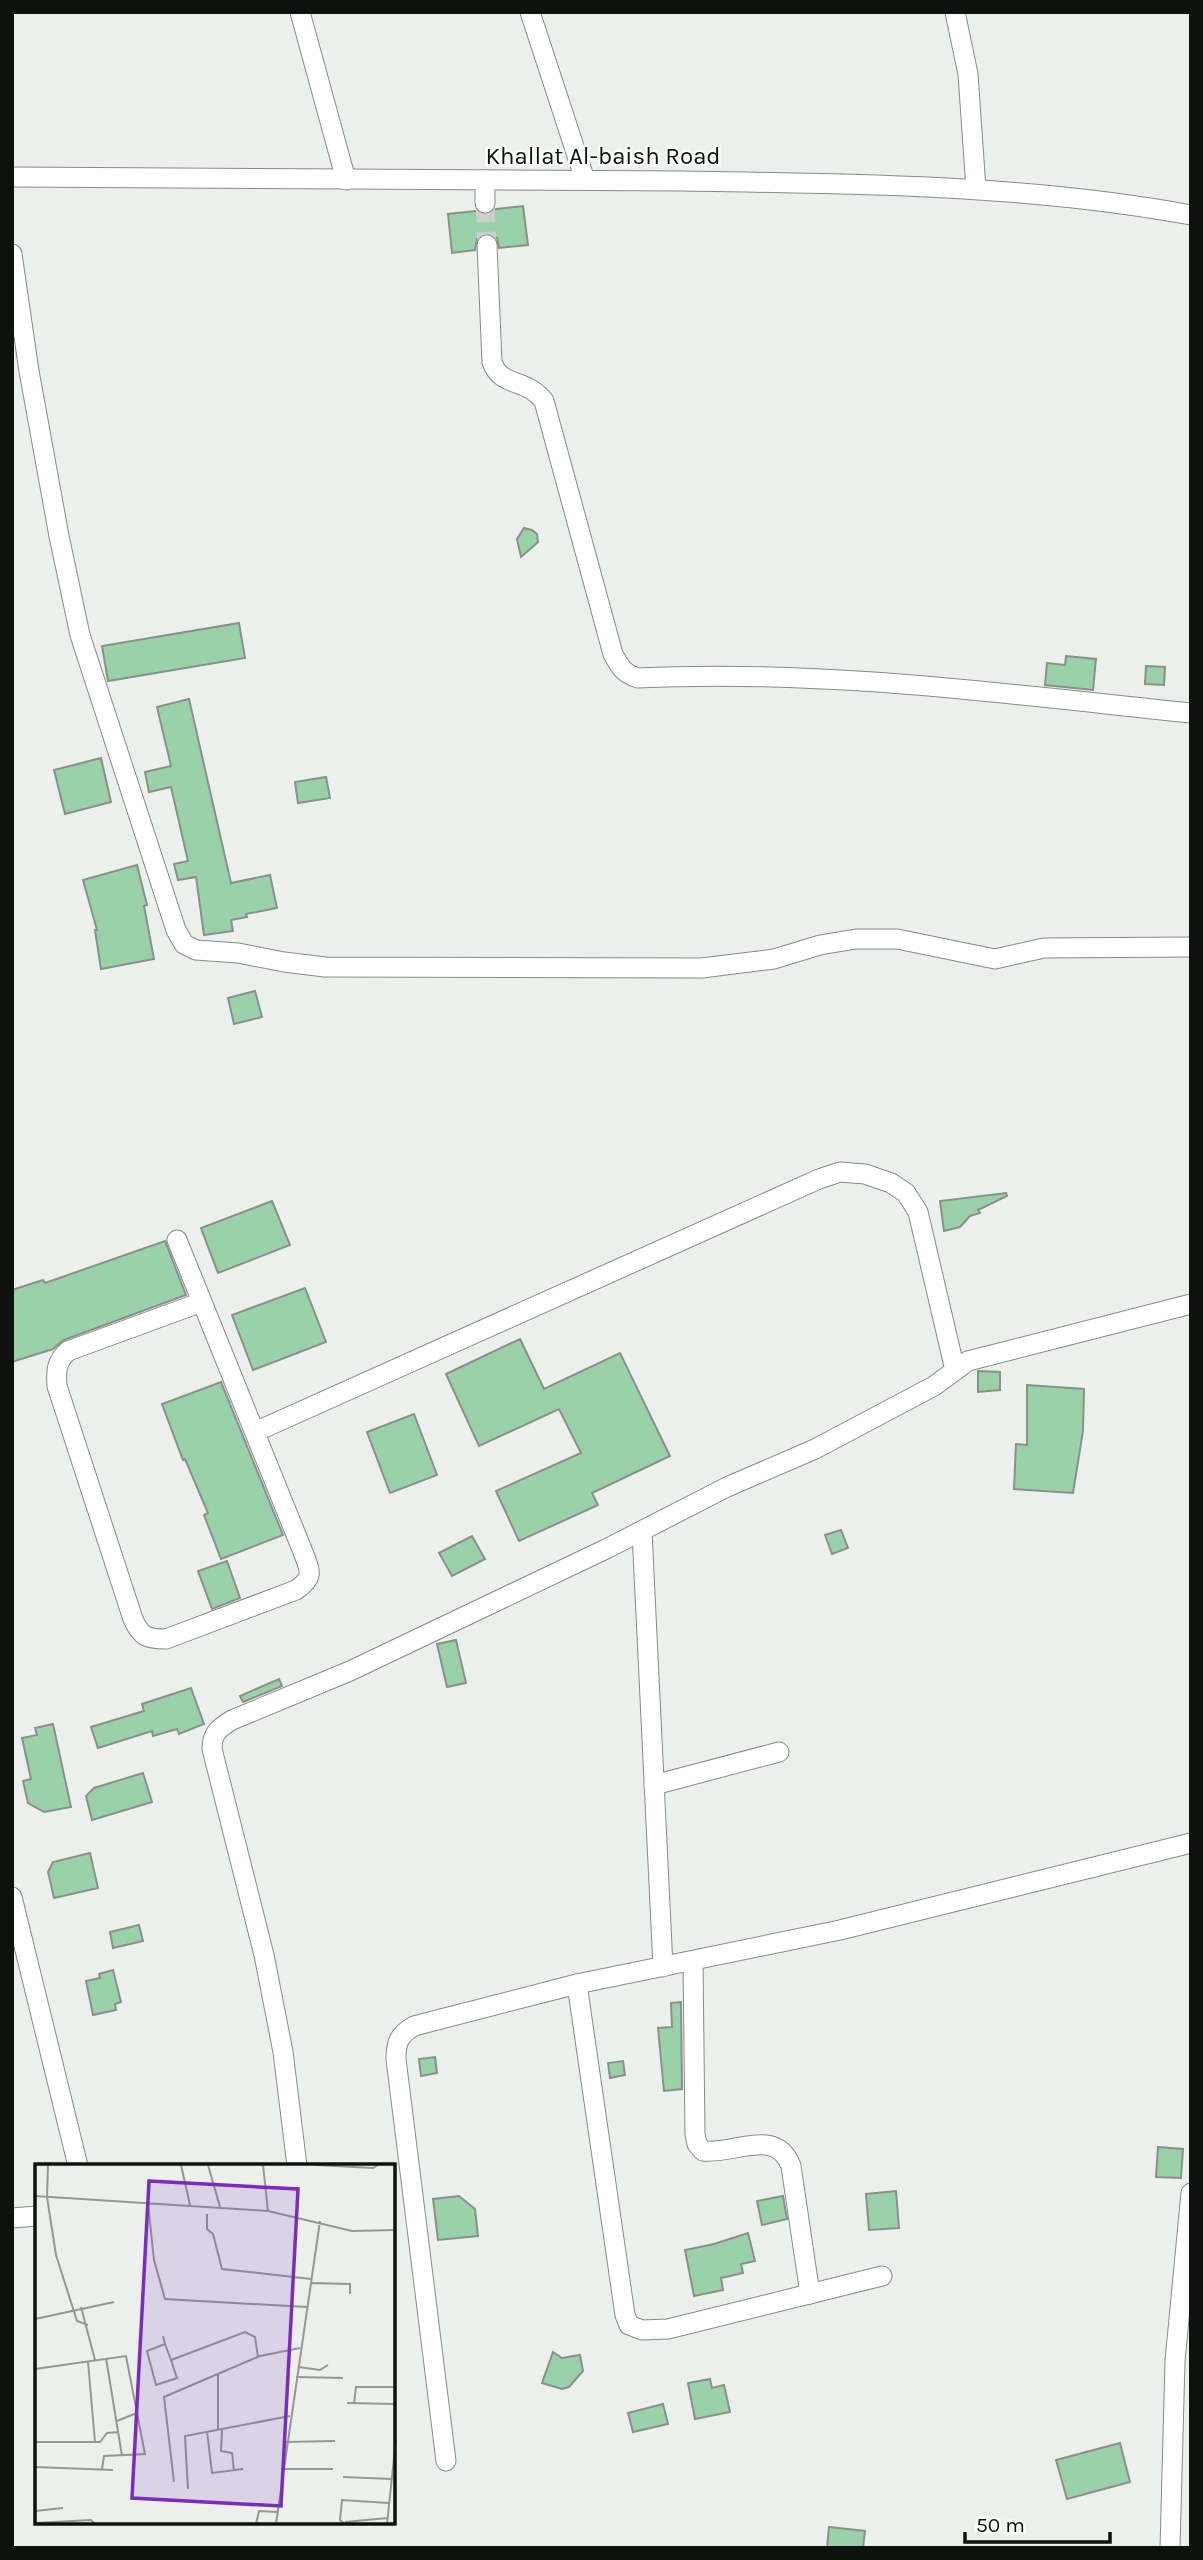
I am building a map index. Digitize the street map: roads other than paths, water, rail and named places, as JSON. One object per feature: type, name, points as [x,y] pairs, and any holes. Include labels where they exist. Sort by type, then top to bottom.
[{"type":"street","points":[[300,12],[346,180]]},
{"type":"street","points":[[530,12],[585,180]]},
{"type":"street","points":[[956,12],[968,74],[976,189]]},
{"type":"street","name":"Khallat Al-baish Road","points":[[12,177],[790,183],[976,189],[1076,197],[1191,215]]},
{"type":"street","points":[[485,180],[485,203]]},
{"type":"street","points":[[487,245],[492,362],[496,373],[503,379],[528,386],[544,401],[614,654],[621,669],[628,675],[638,678],[805,678],[937,685],[1191,713]]},
{"type":"street","points":[[12,254],[32,385],[80,635],[176,930],[184,944],[196,950],[238,953],[325,967],[570,970],[702,968],[775,959],[820,945],[856,939],[897,939],[995,959],[1044,948],[1191,947]]},
{"type":"street","points":[[255,1432],[819,1179],[840,1172],[866,1174],[891,1183],[906,1194],[918,1212],[955,1370]]},
{"type":"street","points":[[177,1240],[255,1432],[310,1571],[307,1583],[296,1590],[166,1639],[148,1639],[139,1633],[133,1619],[57,1387],[56,1369],[60,1359],[68,1351],[202,1302]]},
{"type":"street","points":[[298,2164],[284,2052],[264,1955],[212,1749],[212,1738],[217,1730],[232,1720],[350,1671],[642,1532],[727,1487],[815,1449],[934,1386],[968,1361],[1191,1304]]},
{"type":"street","points":[[642,1532],[663,1967]]},
{"type":"street","points":[[654,1785],[779,1752]]},
{"type":"street","points":[[446,2461],[396,2045],[401,2034],[414,2026],[577,1984],[840,1930],[1191,1843]]},
{"type":"street","points":[[12,1897],[78,2164]]},
{"type":"street","points":[[693,1961],[697,2144],[703,2151],[718,2152],[770,2144],[779,2147],[786,2155],[791,2166],[810,2294]]},
{"type":"street","points":[[577,1984],[625,2315],[629,2325],[642,2330],[668,2329],[882,2276]]},
{"type":"street","points":[[1170,2548],[1175,2361],[1187,2264],[1191,2193]]},
{"type":"street","points":[[12,2218],[35,2216]]},
{"type":"tunnel","points":[[485,203],[487,245]]}]
